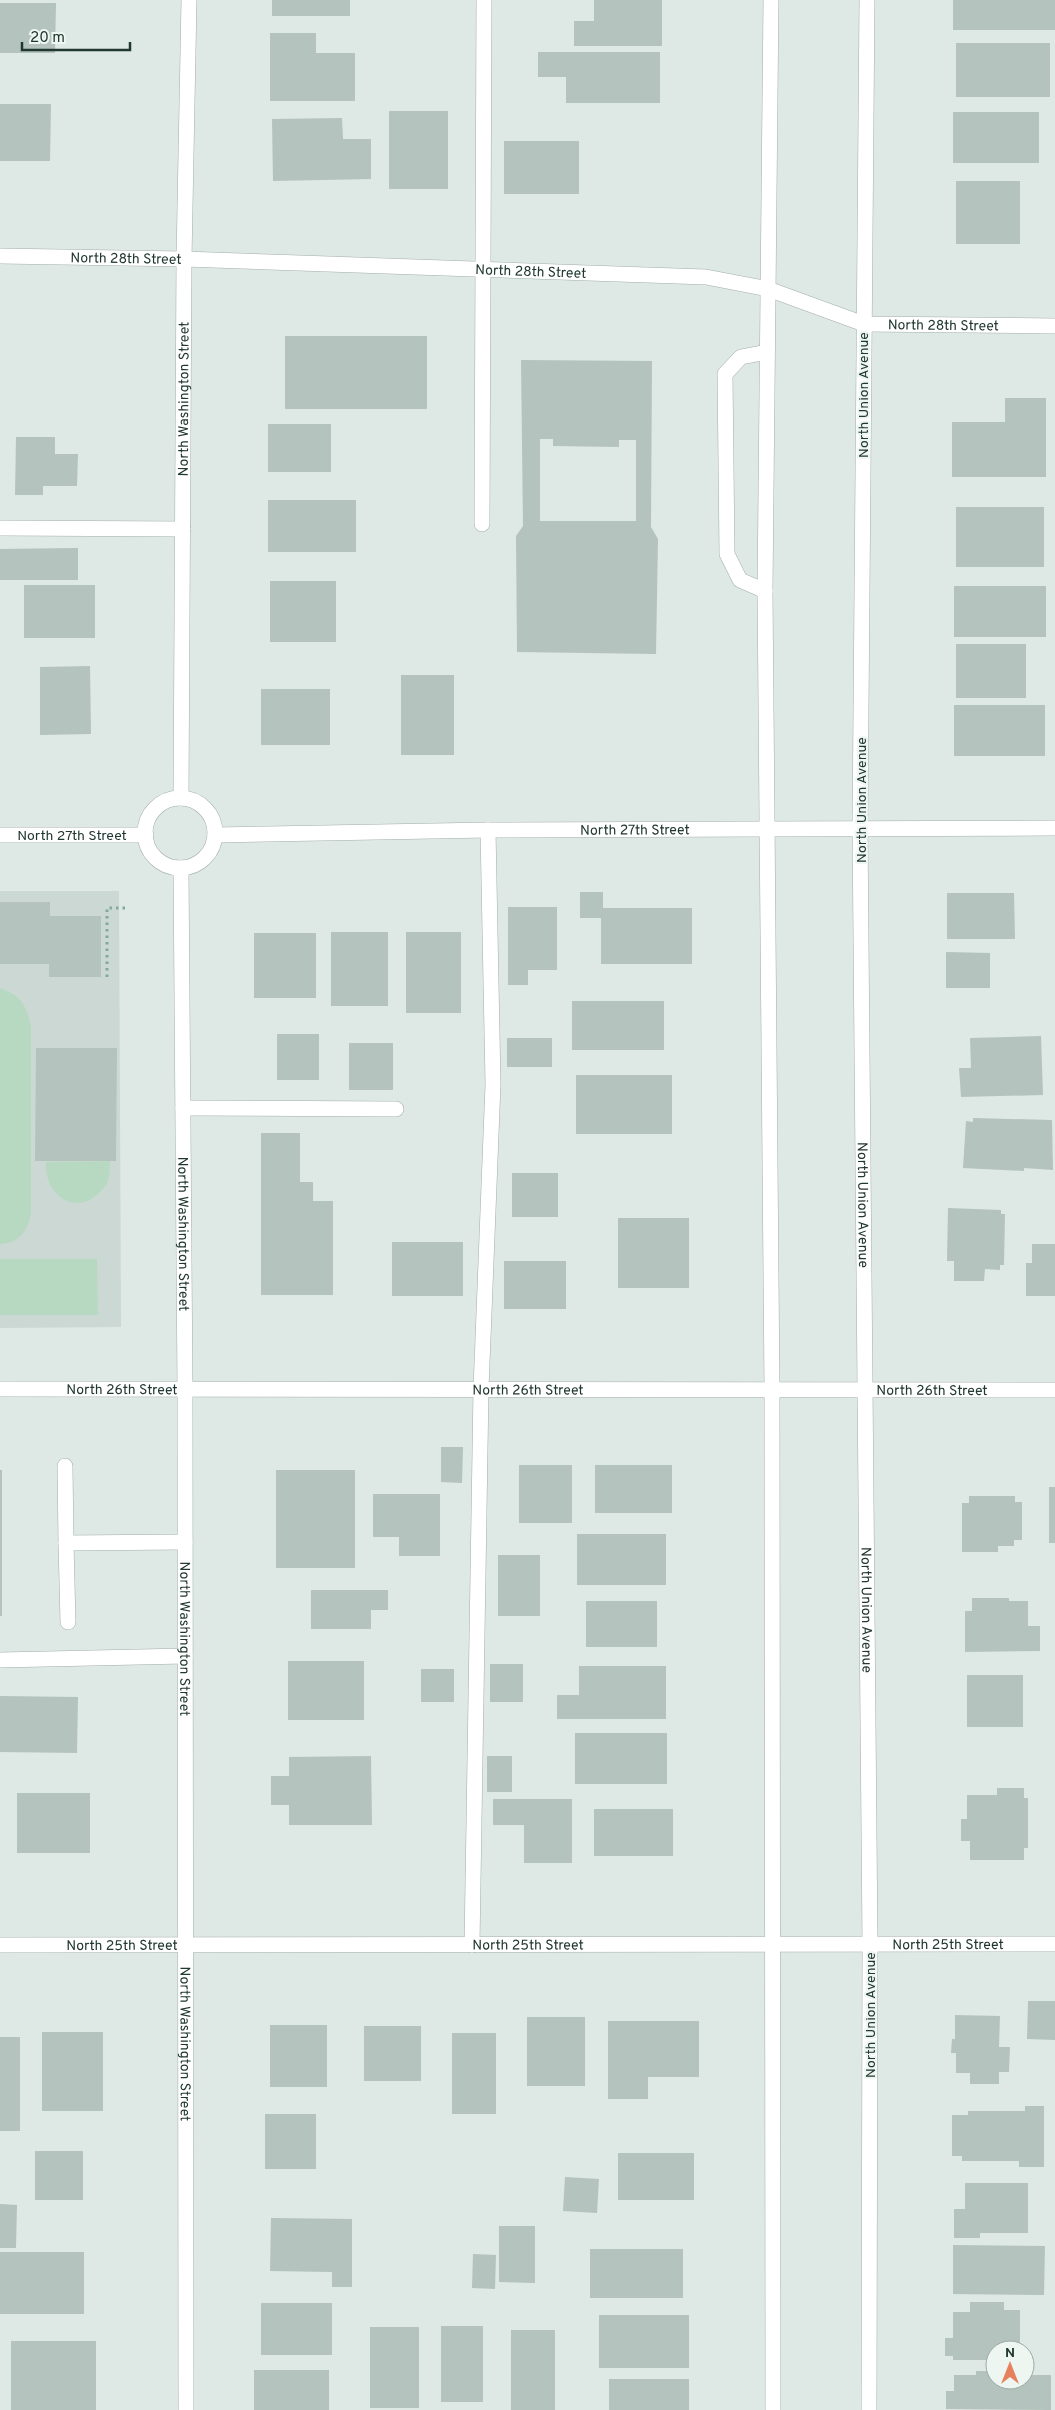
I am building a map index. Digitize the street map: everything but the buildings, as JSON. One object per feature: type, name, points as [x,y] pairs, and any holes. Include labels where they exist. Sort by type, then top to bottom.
[{"type":"street","name":"North Washington Street","points":[[181,798],[184,259],[189,0]]},
{"type":"street","points":[[482,524],[485,270],[484,0]]},
{"type":"street","points":[[771,0],[765,591],[772,1389],[773,2410]]},
{"type":"street","name":"North Union Avenue","points":[[867,0],[860,828],[870,1944],[869,2410]]},
{"type":"street","name":"North 28th Street","points":[[0,256],[184,259],[706,277],[768,289],[864,324],[1055,326]]},
{"type":"street","points":[[765,591],[740,580],[726,554],[725,374],[741,357],[767,352]]},
{"type":"street","points":[[0,528],[182,529]]},
{"type":"street","points":[[181,798],[193,800],[204,807],[213,822],[216,835],[208,855],[198,864],[181,868],[168,866],[156,859],[149,848],[146,835],[147,823],[153,811],[167,801],[181,798]]},
{"type":"street","name":"North 27th Street","points":[[216,835],[488,830],[1055,828]]},
{"type":"street","points":[[472,1945],[481,1389],[493,1084],[488,830]]},
{"type":"street","name":"North 27th Street","points":[[0,835],[146,835]]},
{"type":"street","name":"North Washington Street","points":[[181,868],[185,1389],[186,2410]]},
{"type":"street","points":[[183,1108],[396,1109]]},
{"type":"street","name":"North 26th Street","points":[[0,1389],[1055,1390]]},
{"type":"street","points":[[65,1466],[68,1622]]},
{"type":"street","points":[[66,1543],[185,1542]]},
{"type":"street","points":[[0,1660],[185,1656]]},
{"type":"street","name":"North 25th Street","points":[[0,1945],[1055,1944]]},
{"type":"path","points":[[107,978],[107,908],[125,908]]},
{"type":"shaded area","points":[[0,891],[119,891],[121,1327],[0,1328]]},
{"type":"green space","points":[[0,988],[13,994],[22,1002],[31,1025],[31,1213],[28,1225],[17,1239],[0,1244]]},
{"type":"green space","points":[[110,1161],[108,1181],[93,1198],[83,1202],[73,1203],[64,1200],[51,1185],[47,1174],[46,1162]]},
{"type":"green space","points":[[0,1259],[97,1259],[98,1315],[0,1315]]}]
